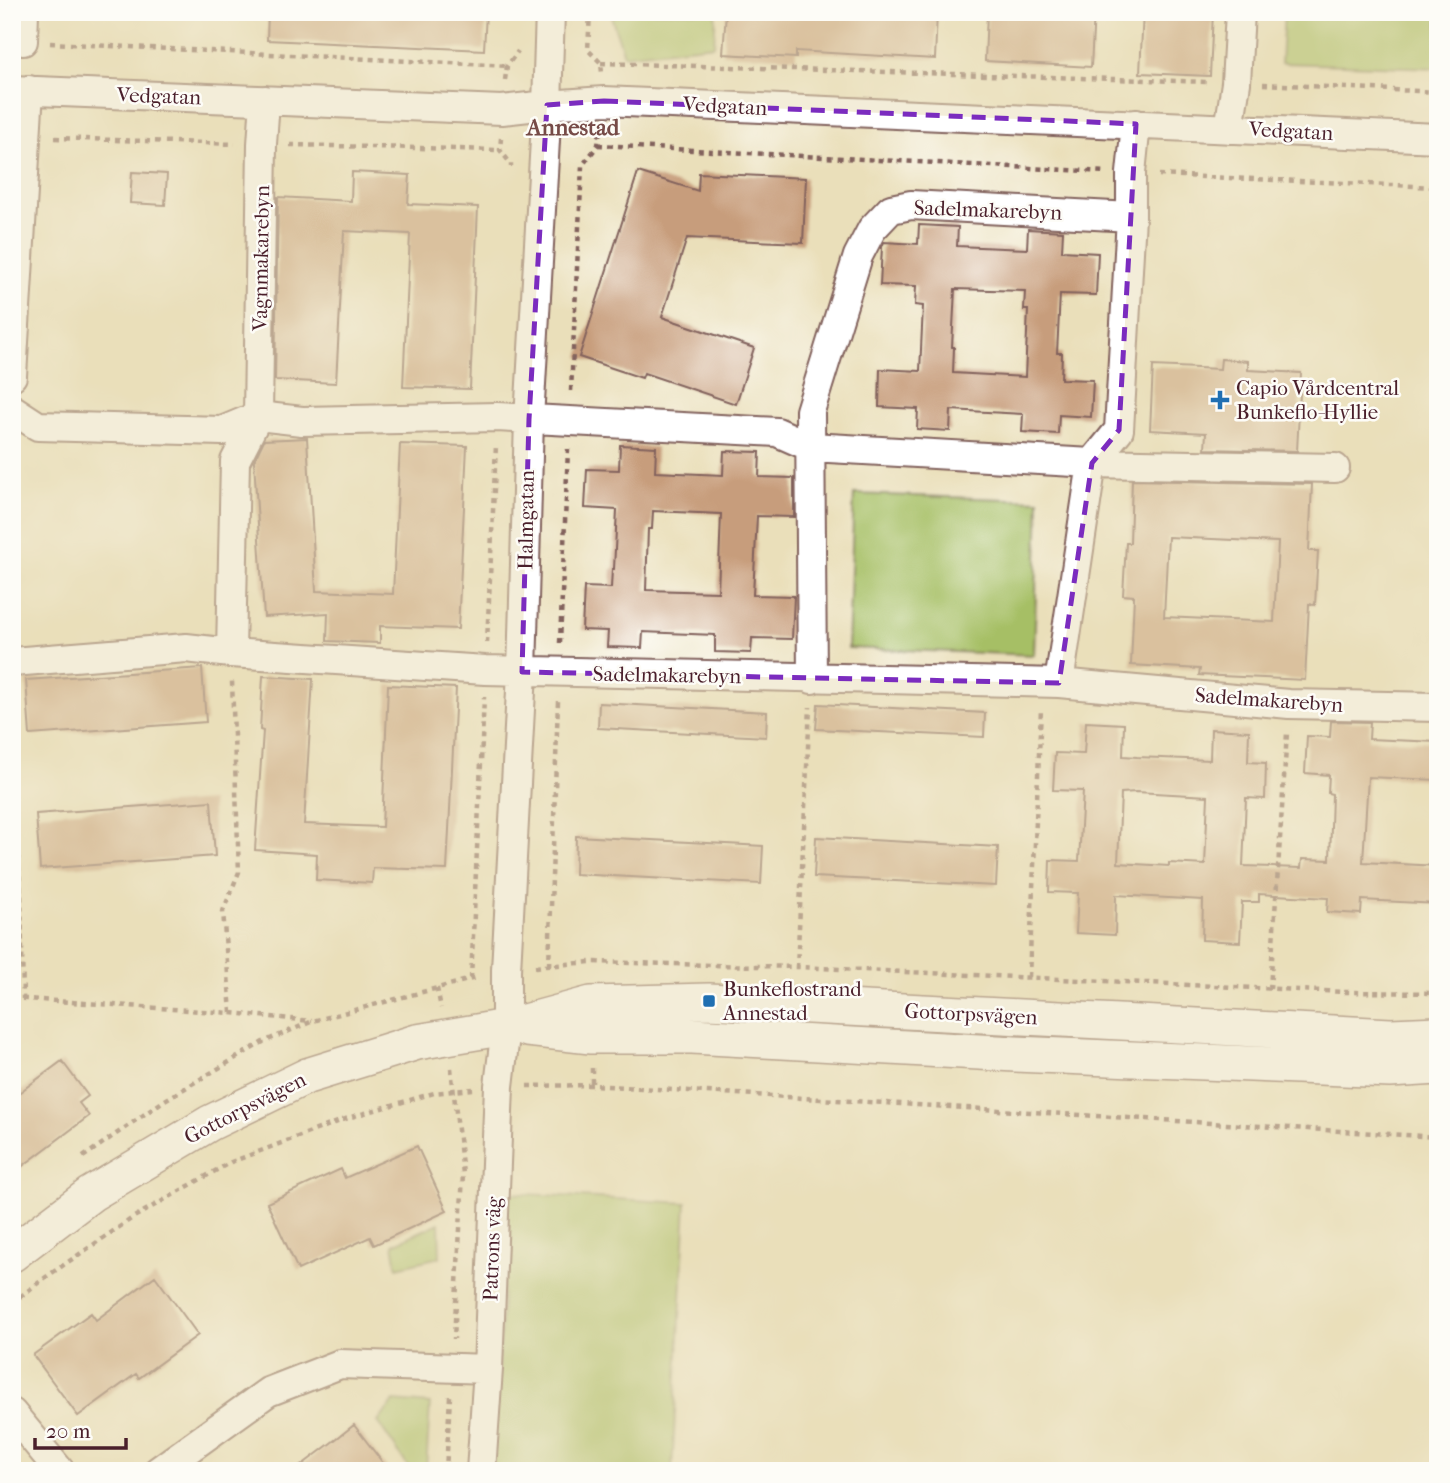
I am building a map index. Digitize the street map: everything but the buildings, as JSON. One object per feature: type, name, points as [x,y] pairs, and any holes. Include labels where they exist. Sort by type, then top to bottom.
[{"type":"street","points":[[23,41],[24,12]]},
{"type":"street","name":"Halmgatan","points":[[506,1027],[506,970],[522,672],[529,419],[550,12]]},
{"type":"street","points":[[1229,129],[1236,83],[1240,12]]},
{"type":"street","points":[[12,376],[21,90]]},
{"type":"street","name":"Vedgatan","points":[[21,90],[502,110],[604,101],[1438,138]]},
{"type":"street","name":"Vagnmakarebyn","points":[[231,653],[235,461],[258,416],[265,100]]},
{"type":"street","points":[[1059,683],[1091,463],[1119,430],[1131,173],[1136,124]]},
{"type":"street","name":"Sadelmakarebyn","points":[[812,679],[810,411],[858,256],[872,229],[891,209],[911,205],[1131,217]]},
{"type":"street","points":[[12,409],[38,426],[222,431],[258,416],[302,421],[498,417],[777,432],[811,447],[1091,463],[1335,468]]},
{"type":"street","points":[[12,663],[186,648],[522,672]]},
{"type":"street","name":"Sadelmakarebyn","points":[[522,672],[1059,683],[1289,704],[1438,707]]},
{"type":"street","name":"Gottorpsvägen","points":[[12,1254],[91,1194],[210,1123],[307,1076],[417,1042],[506,1027],[590,1004],[709,1001],[1391,1036],[1438,1034]]},
{"type":"street","name":"Gottorpsvägen","points":[[506,1027],[591,1036],[692,1036],[1028,1055],[1391,1070],[1438,1067]]},
{"type":"street","name":"Patrons väg","points":[[481,1471],[488,1368],[499,1086],[506,1027]]},
{"type":"street","points":[[158,1471],[268,1392],[340,1364],[488,1368]]},
{"type":"street","points":[[12,1413],[60,1471]]},
{"type":"path","points":[[549,965],[569,422],[582,166],[598,145],[604,101],[601,63],[588,50],[590,12]]},
{"type":"path","points":[[23,41],[507,66]]},
{"type":"path","points":[[511,177],[512,164],[500,150],[502,110],[507,66],[521,47]]},
{"type":"path","points":[[601,63],[1438,92]]},
{"type":"path","points":[[598,145],[1438,187]]},
{"type":"path","points":[[471,979],[498,417]]},
{"type":"path","points":[[231,653],[239,872],[223,911],[231,1013]]},
{"type":"path","points":[[797,977],[812,679]]},
{"type":"path","points":[[1030,977],[1041,704],[1059,683]]},
{"type":"path","points":[[1270,989],[1289,704]]},
{"type":"path","points":[[12,776],[21,896],[23,999]]},
{"type":"path","points":[[81,1159],[165,1100],[262,1042],[313,1021],[506,970],[590,962],[797,967],[1270,989],[1438,993]]},
{"type":"path","points":[[12,999],[313,1021]]},
{"type":"path","points":[[12,1303],[134,1217],[231,1161],[351,1117],[434,1093],[499,1086],[592,1085],[1438,1138]]},
{"type":"path","points":[[446,1471],[463,1174],[454,1091]]},
{"type":"highlighted area","points":[[604,101],[1136,124],[1119,430],[1092,463],[1059,683],[522,672],[529,419],[547,105]]},
{"type":"green space","points":[[612,12],[716,12],[714,45],[624,55]]},
{"type":"green space","points":[[1284,12],[1438,12],[1438,68],[1281,63]]},
{"type":"green space","points":[[854,494],[1039,500],[1034,655],[848,648]]},
{"type":"green space","points":[[508,1193],[686,1203],[672,1471],[493,1471]]},
{"type":"green space","points":[[439,1223],[440,1257],[397,1267],[393,1244]]},
{"type":"green space","points":[[394,1401],[430,1404],[426,1471],[411,1471],[378,1422]]},
{"type":"place","name":"Capio Vårdcentral Bunkeflo-Hyllie","points":[[1220,400]]},
{"type":"place","name":"Bunkeflostrand Annestad","points":[[709,1001]]},
{"type":"district","name":"Annestad","points":[[573,127]]}]
